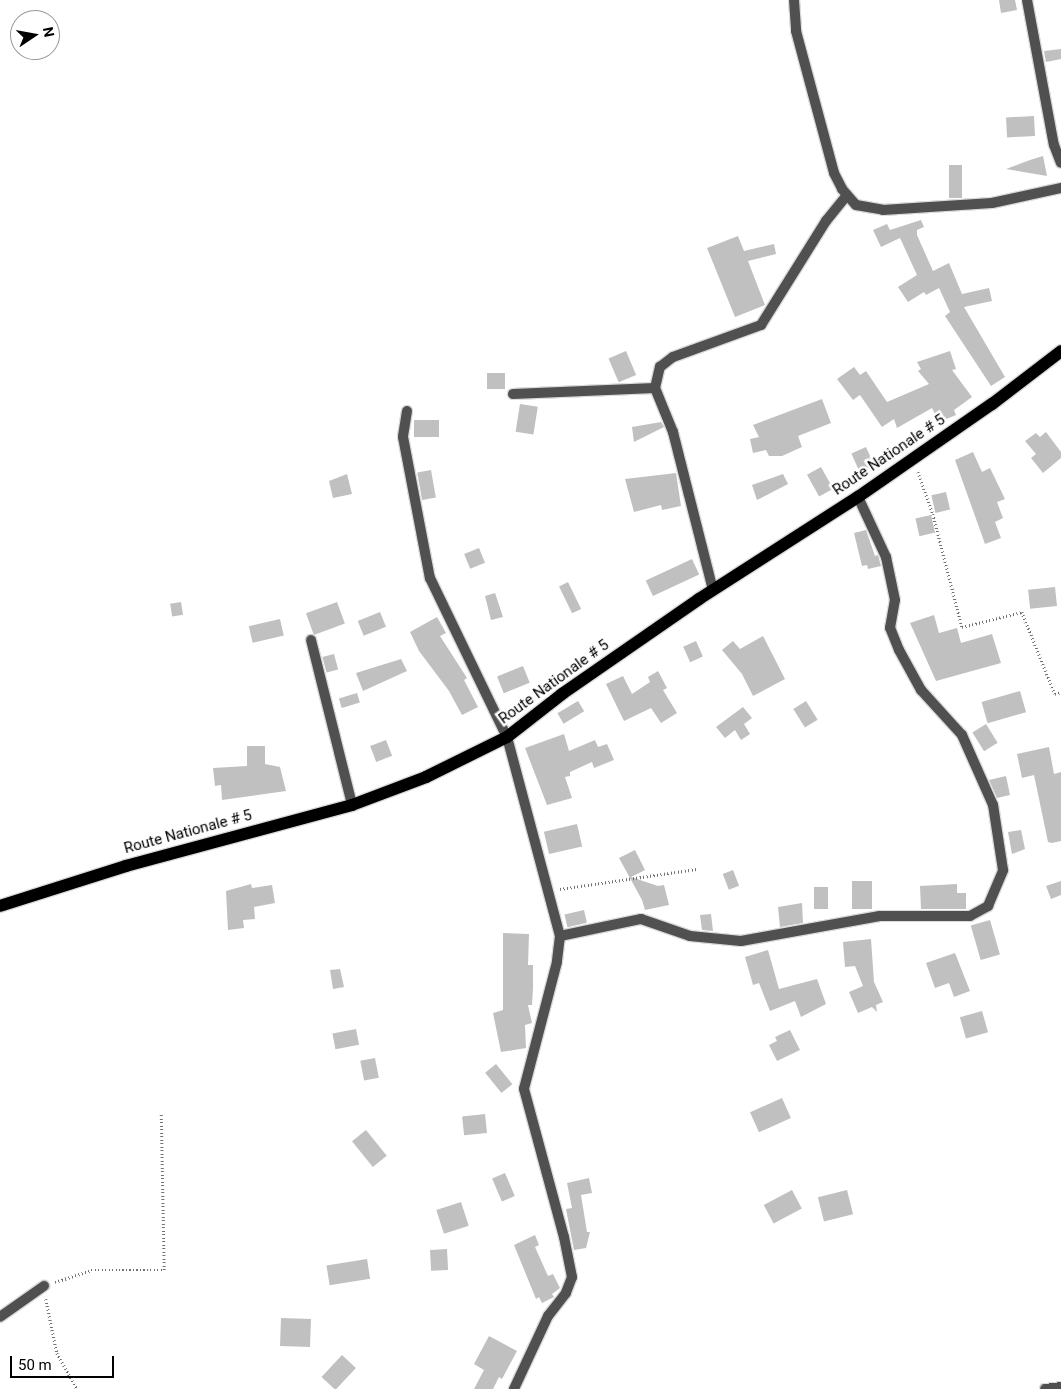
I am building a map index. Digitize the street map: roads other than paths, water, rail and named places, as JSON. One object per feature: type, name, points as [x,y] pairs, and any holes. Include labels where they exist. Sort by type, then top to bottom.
[{"type":"main road","name":"Route Nationale # 5","points":[[0,906],[126,866],[352,805],[426,777],[507,737],[562,694],[713,590],[858,497],[992,404],[1061,351]]},
{"type":"street","points":[[794,0],[796,31],[834,173],[847,195],[856,205],[883,210],[992,203],[1061,188]]},
{"type":"street","points":[[1028,0],[1054,145],[1061,163]]},
{"type":"street","points":[[713,590],[673,432],[654,388],[660,367],[673,357],[761,325],[826,221],[847,195]]},
{"type":"street","points":[[513,394],[654,388]]},
{"type":"street","points":[[407,411],[403,437],[430,578],[507,737],[560,936],[557,962],[524,1089],[564,1237],[572,1277],[566,1293],[548,1316],[514,1389]]},
{"type":"street","points":[[560,936],[640,919],[690,936],[741,941],[880,916],[970,916],[988,906],[1003,870],[993,805],[962,734],[921,690],[899,650],[890,628],[895,600],[886,557],[858,497]]},
{"type":"street","points":[[310,640],[352,805]]},
{"type":"street","points":[[0,1317],[44,1286]]},
{"type":"street","points":[[1045,1389],[1061,1387]]}]
